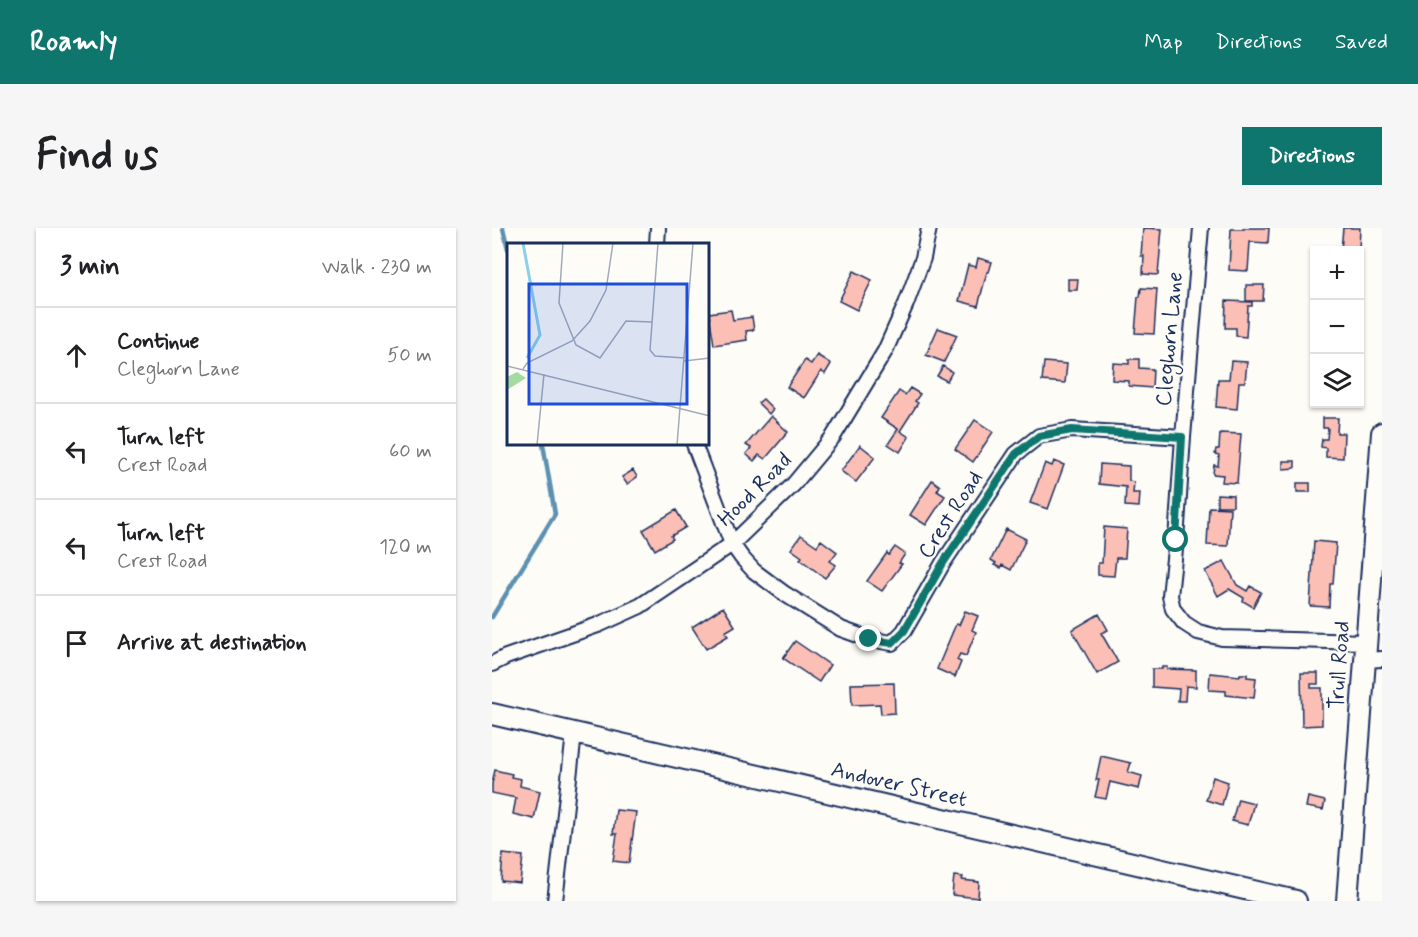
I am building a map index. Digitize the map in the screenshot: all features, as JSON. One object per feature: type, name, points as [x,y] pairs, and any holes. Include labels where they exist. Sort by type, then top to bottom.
[{"type":"main road","name":"Trull Road","points":[[1347,901],[1371,654],[1382,434]]},
{"type":"main road","name":"Andover Street","points":[[492,714],[1296,901]]},
{"type":"street","points":[[657,243],[658,228]]},
{"type":"street","name":"Hood Road","points":[[492,664],[598,625],[640,606],[732,544],[793,485],[833,436],[885,351],[923,258],[929,228]]},
{"type":"street","name":"Cleghorn Lane","points":[[1201,228],[1170,596],[1173,609],[1184,623],[1198,632],[1222,638],[1371,654]]},
{"type":"street","name":"Crest Road","points":[[732,544],[754,571],[785,594],[841,629],[869,639],[892,643],[904,631],[943,563],[1016,454],[1039,436],[1072,430],[1182,437]]},
{"type":"street","points":[[695,446],[732,544]]},
{"type":"street","points":[[555,901],[574,734]]},
{"type":"building","points":[[1143,228],[1162,229],[1158,275],[1143,274],[1144,256],[1141,256]]},
{"type":"building","points":[[1269,228],[1268,243],[1250,242],[1248,271],[1229,270],[1231,229]]},
{"type":"building","points":[[1343,228],[1360,228],[1359,246],[1341,246]]},
{"type":"building","points":[[978,258],[992,262],[978,306],[959,301],[968,265],[976,267]]},
{"type":"building","points":[[854,271],[872,280],[857,310],[839,301]]},
{"type":"building","points":[[1068,279],[1078,279],[1077,290],[1068,290]]},
{"type":"building","points":[[1246,285],[1264,285],[1263,301],[1246,301]]},
{"type":"building","points":[[1141,288],[1157,289],[1154,334],[1135,333]]},
{"type":"building","points":[[1226,301],[1252,302],[1252,306],[1248,306],[1246,337],[1236,336],[1236,328],[1225,328]]},
{"type":"building","points":[[731,310],[733,320],[752,317],[754,330],[746,331],[747,340],[714,345],[710,313]]},
{"type":"building","points":[[938,328],[957,335],[944,362],[926,355]]},
{"type":"building","points":[[817,355],[831,364],[825,374],[821,371],[804,398],[787,387],[805,360],[811,364]]},
{"type":"building","points":[[1129,359],[1139,359],[1139,368],[1153,369],[1152,388],[1129,386],[1129,381],[1112,380],[1113,363],[1129,364]]},
{"type":"building","points":[[1231,361],[1247,362],[1245,382],[1239,382],[1237,409],[1216,407],[1218,379],[1229,379]]},
{"type":"building","points":[[1044,362],[1067,364],[1065,383],[1042,381]]},
{"type":"building","points":[[943,366],[952,372],[947,381],[937,376]]},
{"type":"building","points":[[910,388],[920,394],[915,401],[918,403],[900,431],[909,437],[900,452],[888,444],[898,429],[881,418],[899,391],[905,395]]},
{"type":"building","points":[[763,399],[773,409],[769,414],[758,403]]},
{"type":"building","points":[[771,416],[788,432],[765,459],[759,455],[754,461],[746,454],[751,448],[746,445]]},
{"type":"building","points":[[1323,418],[1338,418],[1337,433],[1344,433],[1343,458],[1326,457],[1326,448],[1321,447],[1322,439],[1327,439],[1328,428],[1323,428]]},
{"type":"building","points":[[975,420],[993,432],[973,462],[955,449]]},
{"type":"building","points":[[1220,433],[1241,434],[1237,483],[1222,482],[1223,475],[1213,474],[1214,465],[1218,466],[1219,455],[1215,454],[1216,449],[1219,449]]},
{"type":"building","points":[[860,445],[875,457],[856,482],[841,471]]},
{"type":"building","points":[[1054,461],[1064,465],[1048,509],[1030,503],[1045,463],[1052,466]]},
{"type":"building","points":[[1283,461],[1295,461],[1295,468],[1283,469]]},
{"type":"building","points":[[1100,464],[1129,466],[1129,481],[1134,482],[1133,493],[1140,493],[1139,507],[1125,506],[1126,487],[1099,484]]},
{"type":"building","points":[[633,470],[637,477],[627,484],[622,477]]},
{"type":"building","points":[[932,480],[940,486],[937,491],[945,496],[926,525],[910,515]]},
{"type":"building","points":[[1297,483],[1310,483],[1310,492],[1297,492]]},
{"type":"building","points":[[1217,494],[1233,495],[1233,506],[1217,506]]},
{"type":"building","points":[[1209,507],[1230,508],[1228,546],[1207,545]]},
{"type":"building","points":[[676,510],[686,527],[671,536],[673,539],[655,550],[643,530]]},
{"type":"building","points":[[1104,527],[1127,529],[1125,558],[1116,558],[1114,576],[1098,575],[1098,563],[1102,563]]},
{"type":"building","points":[[1006,529],[1026,539],[1011,570],[1002,565],[1001,568],[994,565],[996,563],[991,560]]},
{"type":"building","points":[[801,535],[817,546],[821,540],[837,552],[830,561],[836,565],[825,578],[791,549]]},
{"type":"building","points":[[1314,541],[1336,543],[1329,607],[1310,606]]},
{"type":"building","points":[[895,547],[905,554],[899,563],[902,564],[882,591],[867,581],[887,553],[889,555]]},
{"type":"building","points":[[1224,561],[1237,585],[1247,591],[1250,586],[1261,592],[1253,607],[1229,589],[1218,596],[1205,571]]},
{"type":"building","points":[[723,607],[735,626],[725,632],[728,636],[706,649],[692,627]]},
{"type":"building","points":[[965,611],[978,616],[972,630],[976,632],[966,656],[960,654],[957,660],[961,662],[955,677],[937,669],[956,624],[959,625]]},
{"type":"building","points":[[1099,614],[1108,630],[1101,633],[1118,662],[1097,674],[1072,630]]},
{"type":"building","points":[[795,641],[830,665],[819,682],[783,658]]},
{"type":"building","points":[[1162,667],[1196,670],[1196,687],[1186,686],[1185,701],[1178,701],[1179,689],[1152,687],[1152,669],[1162,669]]},
{"type":"building","points":[[1210,673],[1240,676],[1240,674],[1247,674],[1247,677],[1256,678],[1254,698],[1226,695],[1226,691],[1209,690]]},
{"type":"building","points":[[1301,673],[1318,673],[1318,684],[1311,684],[1311,688],[1322,688],[1322,725],[1302,726]]},
{"type":"building","points":[[894,683],[895,713],[881,714],[880,704],[852,705],[851,684]]},
{"type":"building","points":[[1101,756],[1131,763],[1128,772],[1142,776],[1139,789],[1110,782],[1106,799],[1095,797]]},
{"type":"building","points":[[495,770],[521,779],[520,786],[540,791],[534,819],[513,814],[516,798],[492,793]]},
{"type":"building","points":[[1213,777],[1228,782],[1222,805],[1206,800]]},
{"type":"building","points":[[1308,797],[1325,801],[1323,810],[1306,807]]},
{"type":"building","points":[[1238,799],[1254,803],[1248,825],[1232,821]]},
{"type":"building","points":[[616,810],[636,812],[629,863],[613,861],[617,834],[613,834]]},
{"type":"building","points":[[503,854],[523,856],[520,883],[501,881]]},
{"type":"building","points":[[954,876],[963,877],[962,880],[979,882],[978,898],[952,895]]},
{"type":"waterway","points":[[503,228],[507,245]]},
{"type":"waterway","points":[[492,617],[555,514],[543,446]]},
{"type":"route","points":[[869,639],[892,643],[904,631],[943,563],[1016,454],[1039,436],[1072,430],[1182,437],[1176,540]]}]
